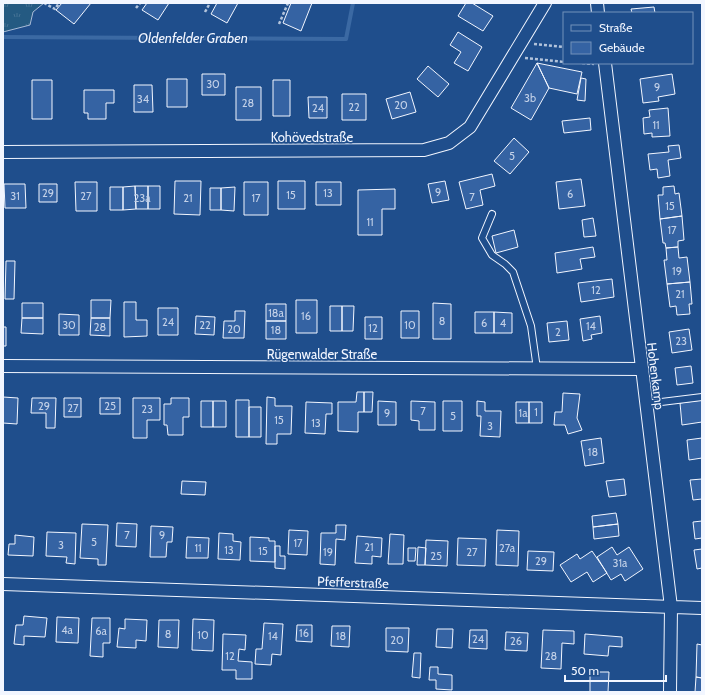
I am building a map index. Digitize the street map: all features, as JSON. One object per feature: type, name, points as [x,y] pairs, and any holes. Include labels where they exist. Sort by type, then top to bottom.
[{"type":"street","name":"Kohövedstraße","points":[[3,152],[424,150],[449,143],[470,127],[545,3]]},
{"type":"street","name":"Hohenkamp","points":[[605,64],[645,404],[671,607],[670,692]]},
{"type":"street","name":"Rügenwalder Straße","points":[[3,366],[641,369]]},
{"type":"street","name":"Pfefferstraße","points":[[3,584],[702,608]]},
{"type":"lane","points":[[492,214],[482,238],[492,255],[513,272],[531,326],[537,369]]},
{"type":"lane","points":[[645,404],[702,397]]},
{"type":"path","points":[[44,4],[54,9],[59,3]]},
{"type":"path","points":[[136,8],[140,3]]},
{"type":"path","points":[[205,12],[210,3]]},
{"type":"path","points":[[279,24],[288,3]]},
{"type":"path","points":[[522,43],[563,47]]},
{"type":"path","points":[[513,57],[563,62]]},
{"type":"green space","points":[[3,3],[44,3],[33,12],[30,25],[3,32]]},
{"type":"building","points":[[62,3],[91,3],[74,24],[56,10]]},
{"type":"building","points":[[147,3],[169,3],[158,20],[142,10]]},
{"type":"building","points":[[217,3],[238,3],[227,23],[211,14]]},
{"type":"building","points":[[291,3],[312,3],[301,31],[283,23]]},
{"type":"building","points":[[466,3],[472,3],[493,16],[483,31],[458,16]]},
{"type":"building","points":[[654,7],[655,12],[632,12],[631,9]]},
{"type":"building","points":[[458,32],[482,47],[468,71],[454,63],[461,52],[450,45]]},
{"type":"building","points":[[537,63],[582,72],[577,94],[549,88]]},
{"type":"building","points":[[537,63],[549,88],[531,120],[511,108]]},
{"type":"building","points":[[428,66],[449,84],[438,97],[417,79]]},
{"type":"building","points":[[202,74],[225,74],[225,95],[202,95]]},
{"type":"building","points":[[672,74],[675,94],[658,97],[659,101],[643,103],[640,79]]},
{"type":"building","points":[[581,78],[586,79],[585,101],[577,100]]},
{"type":"building","points":[[167,79],[187,79],[187,107],[167,107]]},
{"type":"building","points":[[32,80],[52,80],[52,119],[32,119]]},
{"type":"building","points":[[273,80],[290,80],[290,116],[273,116]]},
{"type":"building","points":[[134,85],[152,85],[153,112],[134,112]]},
{"type":"building","points":[[236,87],[261,87],[261,120],[236,120]]},
{"type":"building","points":[[84,90],[114,90],[114,103],[106,103],[106,119],[88,119],[88,113],[84,113]]},
{"type":"building","points":[[410,92],[416,112],[392,119],[386,99]]},
{"type":"building","points":[[342,94],[366,94],[366,120],[342,120]]},
{"type":"building","points":[[308,97],[327,97],[327,118],[309,118]]},
{"type":"building","points":[[668,108],[670,136],[652,137],[652,133],[644,134],[643,118],[650,117],[649,110]]},
{"type":"building","points":[[590,118],[591,130],[564,133],[562,121]]},
{"type":"building","points":[[514,138],[529,152],[510,174],[494,161]]},
{"type":"building","points":[[679,145],[681,158],[668,160],[670,176],[658,178],[657,169],[650,170],[648,154],[669,152],[668,146]]},
{"type":"building","points":[[492,174],[495,186],[480,190],[483,205],[466,209],[459,182]]},
{"type":"building","points":[[581,179],[585,206],[559,209],[556,182]]},
{"type":"building","points":[[175,181],[201,181],[200,215],[174,214]]},
{"type":"building","points":[[278,181],[305,181],[305,209],[278,209]]},
{"type":"building","points":[[445,181],[449,200],[432,203],[428,184]]},
{"type":"building","points":[[75,182],[97,182],[97,211],[76,211]]},
{"type":"building","points":[[244,182],[268,182],[268,215],[244,215]]},
{"type":"building","points":[[316,182],[341,182],[341,205],[316,205]]},
{"type":"building","points":[[4,184],[25,184],[26,208],[5,208]]},
{"type":"building","points":[[39,184],[57,184],[57,202],[39,202]]},
{"type":"building","points":[[135,186],[148,186],[148,209],[136,209]]},
{"type":"building","points":[[135,186],[136,209],[123,210],[123,187]]},
{"type":"building","points":[[148,186],[160,186],[160,209],[148,209]]},
{"type":"building","points":[[674,186],[675,194],[679,193],[682,216],[660,219],[658,195],[663,195],[663,187]]},
{"type":"building","points":[[110,187],[123,187],[123,210],[110,210]]},
{"type":"building","points":[[235,187],[234,211],[221,210],[221,188]]},
{"type":"building","points":[[210,188],[221,188],[221,210],[210,210]]},
{"type":"building","points":[[395,189],[395,209],[382,209],[382,235],[358,235],[358,190]]},
{"type":"building","points":[[682,216],[684,240],[678,241],[678,247],[666,248],[665,243],[663,243],[660,219]]},
{"type":"building","points":[[593,218],[596,236],[584,237],[582,220]]},
{"type":"building","points":[[514,230],[518,247],[496,253],[492,236]]},
{"type":"building","points":[[593,247],[595,257],[580,259],[582,269],[557,273],[555,253]]},
{"type":"building","points":[[678,247],[679,258],[687,257],[690,282],[667,284],[664,260],[667,260],[666,248]]},
{"type":"building","points":[[6,261],[15,261],[14,299],[5,299]]},
{"type":"building","points":[[612,279],[614,297],[581,302],[578,283]]},
{"type":"building","points":[[690,282],[692,304],[689,304],[690,314],[677,315],[676,306],[670,307],[667,284]]},
{"type":"building","points":[[91,300],[111,300],[110,318],[91,318]]},
{"type":"building","points":[[296,300],[317,300],[317,333],[296,333]]},
{"type":"building","points":[[124,302],[136,302],[136,320],[147,320],[147,336],[124,337]]},
{"type":"building","points":[[22,303],[43,303],[43,318],[22,318]]},
{"type":"building","points":[[433,303],[451,304],[451,339],[433,339]]},
{"type":"building","points":[[266,304],[286,304],[286,321],[266,321]]},
{"type":"building","points":[[330,306],[342,306],[342,331],[330,331]]},
{"type":"building","points":[[342,306],[354,306],[353,331],[342,331]]},
{"type":"building","points":[[158,308],[178,308],[178,335],[158,335]]},
{"type":"building","points":[[235,311],[245,311],[244,338],[223,338],[224,321],[235,321]]},
{"type":"building","points":[[401,311],[419,311],[419,338],[401,338]]},
{"type":"building","points":[[475,312],[494,312],[494,333],[475,333]]},
{"type":"building","points":[[494,312],[512,313],[512,333],[494,333]]},
{"type":"building","points":[[59,314],[79,315],[79,335],[59,335]]},
{"type":"building","points":[[196,316],[215,317],[214,335],[195,334]]},
{"type":"building","points":[[600,316],[602,333],[591,335],[592,339],[583,341],[580,319]]},
{"type":"building","points":[[365,317],[382,317],[382,339],[365,339]]},
{"type":"building","points":[[22,318],[43,318],[43,334],[21,333]]},
{"type":"building","points":[[91,318],[110,318],[110,336],[90,335]]},
{"type":"building","points":[[266,321],[286,321],[286,339],[266,339]]},
{"type":"building","points":[[567,321],[569,340],[549,342],[547,323]]},
{"type":"building","points":[[3,327],[6,327],[6,346],[3,346]]},
{"type":"building","points":[[689,329],[692,350],[672,353],[669,332]]},
{"type":"building","points":[[691,366],[693,383],[677,385],[675,368]]},
{"type":"building","points":[[357,392],[364,392],[364,412],[358,412],[358,432],[338,431],[338,402],[356,402]]},
{"type":"building","points":[[364,392],[373,392],[372,412],[364,412]]},
{"type":"building","points":[[563,393],[580,394],[577,418],[582,430],[568,434],[565,425],[554,425],[555,412],[562,412]]},
{"type":"building","points":[[3,397],[18,398],[17,424],[3,423]]},
{"type":"building","points":[[267,397],[275,398],[275,406],[292,406],[291,434],[277,434],[277,444],[266,444]]},
{"type":"building","points":[[32,398],[56,398],[55,428],[46,428],[46,413],[31,413]]},
{"type":"building","points":[[64,398],[81,398],[81,417],[64,417]]},
{"type":"building","points":[[100,398],[120,398],[120,414],[100,414]]},
{"type":"building","points":[[133,398],[160,398],[160,420],[147,420],[147,438],[133,438]]},
{"type":"building","points":[[171,398],[189,398],[189,417],[183,417],[183,435],[168,435],[167,425],[164,425],[164,404],[171,404]]},
{"type":"building","points":[[236,400],[249,400],[249,437],[236,437]]},
{"type":"building","points":[[702,400],[702,422],[682,425],[680,403]]},
{"type":"building","points":[[201,401],[213,401],[213,427],[201,427]]},
{"type":"building","points":[[213,401],[226,401],[226,427],[213,427]]},
{"type":"building","points":[[378,401],[396,402],[396,425],[378,425]]},
{"type":"building","points":[[411,401],[435,402],[435,430],[419,430],[419,421],[411,420]]},
{"type":"building","points":[[443,401],[462,401],[462,431],[443,431]]},
{"type":"building","points":[[477,401],[485,402],[485,411],[501,411],[500,437],[480,436],[481,416],[477,416]]},
{"type":"building","points":[[306,402],[332,403],[332,414],[326,414],[325,434],[305,433]]},
{"type":"building","points":[[516,402],[529,402],[529,423],[516,423]]},
{"type":"building","points":[[529,402],[542,402],[542,423],[529,423]]},
{"type":"building","points":[[249,407],[261,407],[261,437],[249,437]]},
{"type":"building","points":[[601,438],[604,463],[585,466],[581,441]]},
{"type":"building","points":[[702,438],[702,458],[689,460],[687,440]]},
{"type":"building","points":[[624,479],[626,495],[609,497],[606,481]]},
{"type":"building","points":[[702,479],[702,499],[693,500],[690,480]]},
{"type":"building","points":[[182,481],[206,482],[205,495],[181,494]]},
{"type":"building","points":[[616,513],[618,524],[593,527],[592,516]]},
{"type":"building","points":[[702,521],[702,538],[695,539],[693,522]]},
{"type":"building","points":[[117,523],[137,524],[136,547],[116,546]]},
{"type":"building","points":[[82,524],[108,525],[106,565],[98,565],[98,559],[80,558]]},
{"type":"building","points":[[618,524],[619,536],[594,539],[593,527]]},
{"type":"building","points":[[336,525],[346,525],[345,540],[336,539],[335,565],[320,564],[321,533],[336,533]]},
{"type":"building","points":[[151,526],[173,527],[172,542],[167,542],[166,557],[150,557]]},
{"type":"building","points":[[289,530],[308,531],[307,555],[288,554]]},
{"type":"building","points":[[497,530],[519,531],[518,566],[496,565]]},
{"type":"building","points":[[47,532],[76,533],[75,564],[66,563],[67,557],[46,556]]},
{"type":"building","points":[[219,533],[233,534],[233,541],[241,542],[240,560],[218,559]]},
{"type":"building","points":[[390,534],[404,535],[403,564],[388,564]]},
{"type":"building","points":[[15,535],[34,537],[33,556],[8,555],[9,544],[15,544]]},
{"type":"building","points":[[357,536],[382,538],[381,557],[372,556],[372,564],[355,563]]},
{"type":"building","points":[[187,537],[209,538],[208,558],[186,558]]},
{"type":"building","points":[[250,537],[269,538],[269,541],[275,541],[275,562],[250,561]]},
{"type":"building","points":[[458,538],[486,539],[485,566],[457,565]]},
{"type":"building","points":[[426,540],[448,541],[447,566],[425,565]]},
{"type":"building","points":[[275,546],[280,546],[280,556],[285,556],[285,569],[275,568]]},
{"type":"building","points":[[418,547],[426,548],[425,565],[417,565]]},
{"type":"building","points":[[612,547],[617,555],[629,547],[643,569],[625,581],[621,574],[611,580],[597,557]]},
{"type":"building","points":[[408,548],[416,548],[415,561],[408,561]]},
{"type":"building","points":[[702,549],[702,568],[697,569],[694,550]]},
{"type":"building","points":[[528,551],[554,552],[553,571],[527,570]]},
{"type":"building","points":[[592,551],[607,573],[593,582],[587,572],[571,582],[560,565],[577,554],[580,559]]},
{"type":"building","points":[[24,616],[47,618],[45,637],[24,636],[24,645],[14,644],[16,625],[23,625]]},
{"type":"building","points":[[57,617],[79,618],[78,643],[56,642]]},
{"type":"building","points":[[92,618],[110,618],[110,643],[103,643],[103,657],[90,656]]},
{"type":"building","points":[[125,619],[147,620],[146,641],[136,640],[136,648],[117,647],[119,628],[125,629]]},
{"type":"building","points":[[193,619],[214,620],[213,651],[192,650]]},
{"type":"building","points":[[159,620],[179,620],[178,648],[158,647]]},
{"type":"building","points":[[264,623],[283,624],[281,655],[272,654],[271,665],[255,664],[256,649],[262,649]]},
{"type":"building","points":[[297,625],[312,625],[312,642],[296,641]]},
{"type":"building","points":[[332,626],[350,626],[349,647],[331,646]]},
{"type":"building","points":[[386,628],[409,628],[408,652],[386,651]]},
{"type":"building","points":[[437,629],[453,629],[452,648],[436,647]]},
{"type":"building","points":[[470,630],[487,630],[487,649],[469,648]]},
{"type":"building","points":[[543,630],[574,631],[574,644],[562,643],[561,669],[541,668]]},
{"type":"building","points":[[506,632],[528,633],[527,651],[505,650]]},
{"type":"building","points":[[223,634],[246,635],[245,650],[239,649],[238,661],[252,662],[252,679],[236,679],[236,670],[222,670]]},
{"type":"building","points":[[585,634],[622,637],[622,647],[609,646],[608,656],[584,654]]},
{"type":"building","points":[[697,644],[702,645],[702,678],[696,677]]},
{"type":"building","points":[[414,653],[421,653],[420,678],[412,677]]},
{"type":"building","points":[[430,667],[438,667],[438,674],[452,675],[452,690],[436,689],[436,680],[429,680]]},
{"type":"building","points":[[590,672],[609,672],[608,692],[590,692]]},
{"type":"building","points":[[696,677],[702,678],[702,692],[695,692]]},
{"type":"waterway","name":"Oldenfelder Graben","points":[[3,37],[346,39],[353,3]]}]
